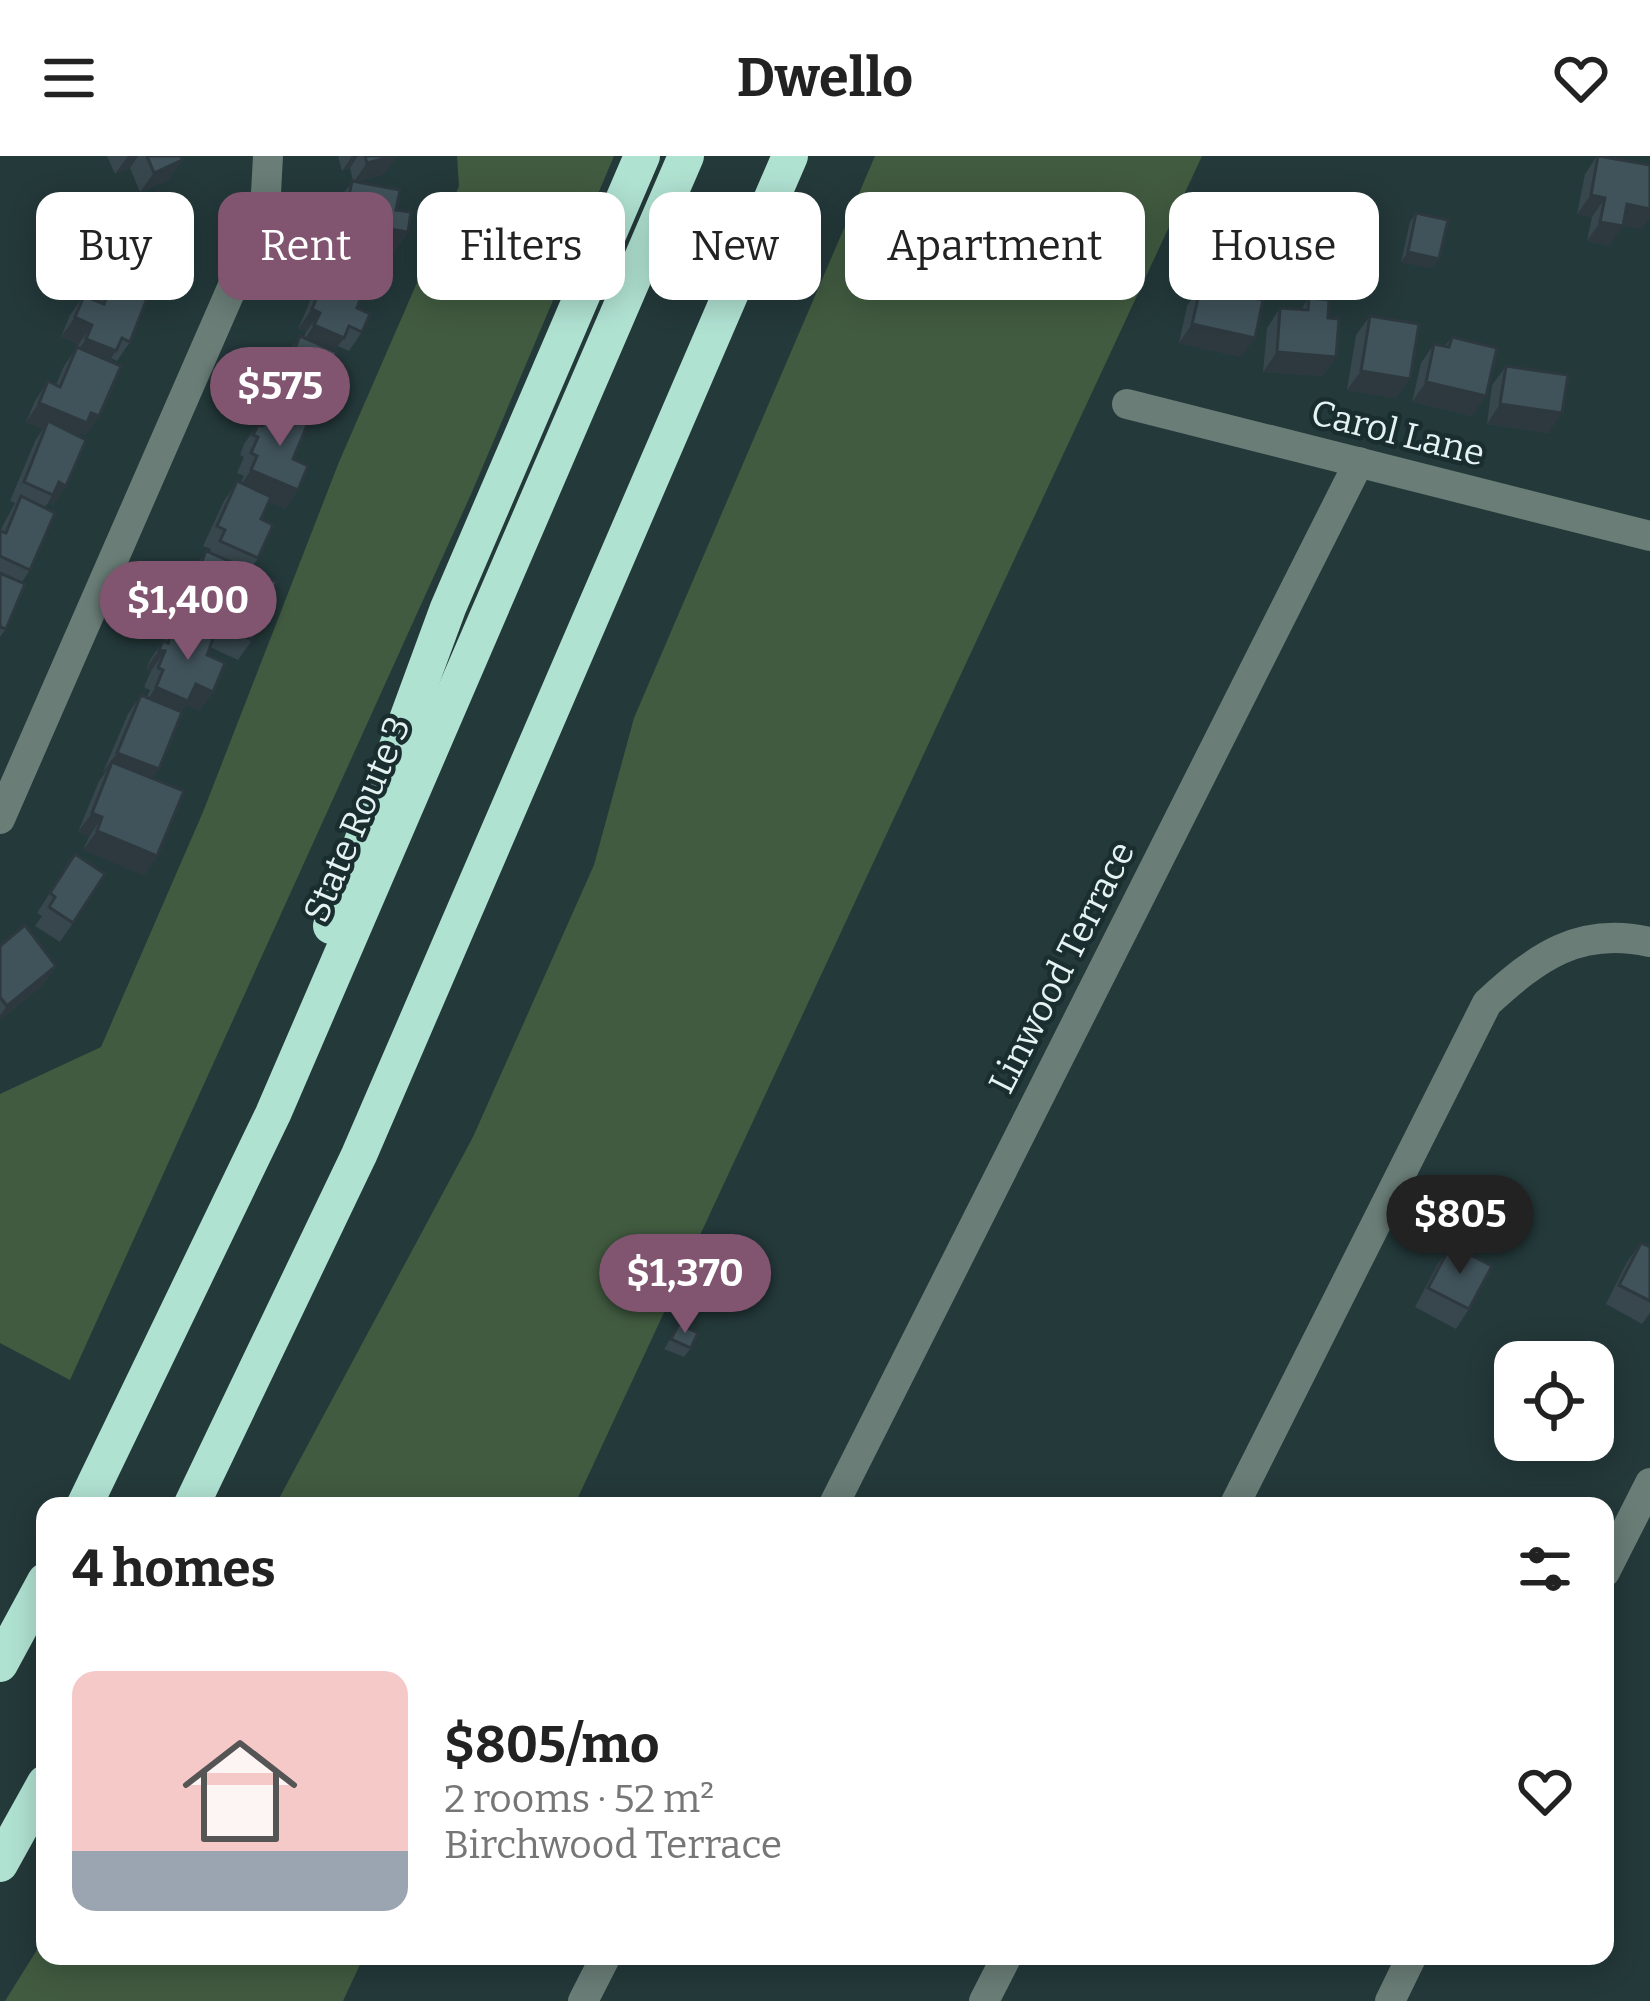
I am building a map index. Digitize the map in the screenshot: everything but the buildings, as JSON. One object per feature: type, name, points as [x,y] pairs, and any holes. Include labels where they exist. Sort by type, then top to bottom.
[{"type":"highway","points":[[221,1226],[448,608],[642,156]]},
{"type":"highway","name":"State Route 3","points":[[88,1497],[221,1226],[374,885],[686,156]]},
{"type":"highway","points":[[195,1497],[359,1155],[792,156]]},
{"type":"highway","points":[[0,1664],[36,1598]]},
{"type":"highway","points":[[0,1864],[36,1799]]},
{"type":"street","points":[[0,819],[252,242],[266,193],[268,156]]},
{"type":"street","name":"Carol Lane","points":[[1127,404],[1650,536]]},
{"type":"street","name":"Linwood Terrace","points":[[838,1497],[1359,462]]},
{"type":"street","points":[[1239,1497],[1487,1003],[1523,970],[1561,948],[1595,937],[1650,942]]},
{"type":"street","points":[[1614,1554],[1650,1483]]},
{"type":"street","points":[[583,2001],[601,1965]]},
{"type":"street","points":[[984,2001],[1002,1965]]},
{"type":"street","points":[[1390,2001],[1408,1965]]},
{"type":"green space","points":[[457,156],[614,156],[599,192],[456,192]]},
{"type":"green space","points":[[875,156],[1202,156],[1185,192],[1169,192],[1169,227],[1145,279],[1145,192],[860,192]]},
{"type":"green space","points":[[845,226],[845,300],[1135,300],[578,1497],[280,1497],[473,1137],[594,865],[634,718],[813,300],[821,300],[821,282]]},
{"type":"green space","points":[[417,283],[417,300],[553,300],[472,492],[70,1380],[0,1343],[0,1094],[101,1047],[203,812],[339,462]]},
{"type":"green space","points":[[36,1951],[36,1965],[360,1965],[343,2001],[5,2001]]}]
